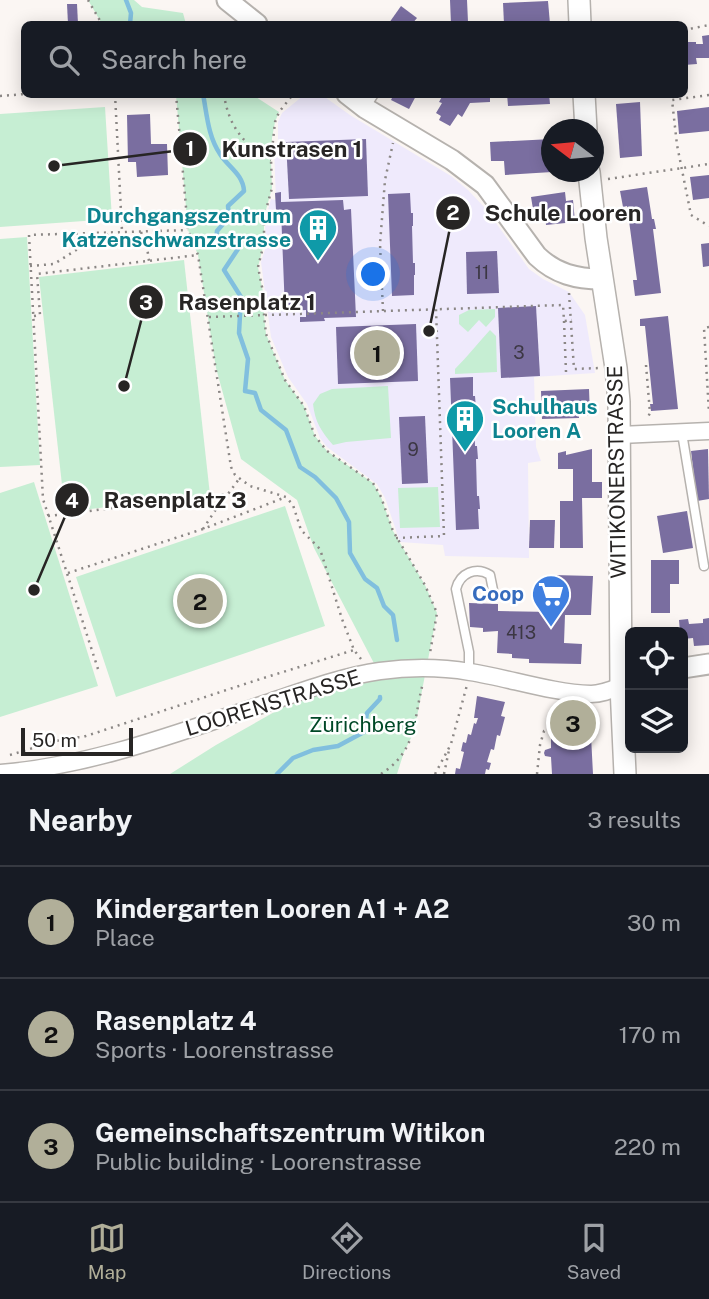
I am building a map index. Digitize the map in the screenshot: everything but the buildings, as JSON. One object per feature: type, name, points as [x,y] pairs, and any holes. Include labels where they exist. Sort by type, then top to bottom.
[{"type":"main road","points":[[579,0],[592,21]]},
{"type":"main road","points":[[584,98],[585,119]]},
{"type":"main road","name":"WITIKONERSTRASSE","points":[[599,182],[602,279],[616,368],[620,435],[619,513],[625,660]]},
{"type":"main road","name":"WITIKONERSTRASSE","points":[[625,774],[626,690]]},
{"type":"street","points":[[227,0],[253,21]]},
{"type":"street","points":[[370,102],[405,132],[452,160],[485,185],[537,256],[546,264],[575,277],[602,279]]},
{"type":"street","points":[[620,435],[709,431]]},
{"type":"street","points":[[688,667],[709,664]]},
{"type":"street","name":"LOORENSTRASSE","points":[[0,774],[56,766],[127,748],[324,684],[378,671],[468,677],[591,694],[625,684]]},
{"type":"lane","points":[[682,433],[704,566]]},
{"type":"lane","points":[[468,677],[469,652],[456,589],[458,580],[465,574],[484,571],[490,575],[493,590]]},
{"type":"path","points":[[88,0],[100,21]]},
{"type":"path","points":[[688,29],[709,25]]},
{"type":"path","points":[[0,96],[21,94]]},
{"type":"path","points":[[688,98],[709,95]]},
{"type":"path","points":[[115,98],[122,232]]},
{"type":"path","points":[[5,757],[66,738],[82,737],[354,650],[320,549],[301,530],[293,505],[286,497],[250,486],[239,479],[231,467],[198,255],[188,230],[176,98]]},
{"type":"path","points":[[224,98],[233,127],[255,152],[271,160]]},
{"type":"path","points":[[290,98],[275,122],[271,160],[272,188],[264,217],[264,243],[258,267],[267,334],[285,380],[304,406],[315,436],[327,451],[373,483],[382,497],[396,538],[425,585],[437,613],[414,732],[404,752],[391,768],[381,774]]},
{"type":"path","points":[[687,98],[672,100],[682,168],[691,215],[709,226]]},
{"type":"path","points":[[383,311],[380,244],[385,180],[394,140],[405,132]]},
{"type":"path","points":[[604,175],[709,164]]},
{"type":"path","points":[[98,669],[43,499],[29,235],[188,230]]},
{"type":"path","points":[[141,232],[149,261]]},
{"type":"path","points":[[30,266],[54,264],[84,245],[112,233]]},
{"type":"path","points":[[34,316],[40,315],[37,274],[198,255]]},
{"type":"path","points":[[569,291],[574,369],[599,368]]},
{"type":"path","points":[[209,317],[563,305],[566,372]]},
{"type":"path","points":[[396,538],[444,536],[436,309]]},
{"type":"path","points":[[564,321],[572,320]]},
{"type":"path","points":[[709,327],[704,328],[709,413]]},
{"type":"path","points":[[646,365],[650,413],[648,421]]},
{"type":"path","points":[[202,529],[239,479]]},
{"type":"path","points":[[48,516],[226,495]]},
{"type":"path","points":[[68,573],[202,529],[286,497]]},
{"type":"path","points":[[444,774],[468,677]]},
{"type":"path","points":[[537,774],[544,730],[553,729],[555,700]]},
{"type":"path","points":[[435,774],[451,744]]},
{"type":"shaded area","points":[[300,98],[326,98],[451,176],[486,209],[529,269],[569,292],[585,315],[595,373],[534,377],[536,447],[541,461],[528,463],[529,558],[445,556],[443,545],[400,542],[385,498],[377,484],[327,447],[320,438],[307,404],[288,377],[271,337],[261,262],[266,246],[265,223],[268,210],[271,199],[276,200],[274,147],[278,147],[278,122],[282,113]]},
{"type":"green space","points":[[88,0],[134,0],[142,7],[183,13],[185,21],[100,21]]},
{"type":"green space","name":"Zürichberg","points":[[176,98],[258,98],[279,112],[272,138],[272,188],[264,217],[264,243],[258,267],[264,297],[266,334],[285,380],[304,406],[315,436],[327,451],[373,483],[393,531],[425,585],[437,613],[414,732],[397,774],[170,774],[324,684],[378,671],[314,548],[297,500],[241,459],[216,368],[198,255],[188,230]]},
{"type":"green space","points":[[105,107],[112,219],[0,227],[0,114]]},
{"type":"green space","points":[[27,237],[40,465],[0,467],[0,239]]},
{"type":"green space","points":[[184,260],[210,495],[65,512],[39,277]]},
{"type":"green space","points":[[495,309],[495,317],[486,327],[479,320],[468,332],[459,324],[459,315],[469,310]]},
{"type":"green space","points":[[490,330],[496,336],[497,372],[455,374],[455,369]]},
{"type":"green space","points":[[388,386],[391,438],[333,445],[315,416],[313,404],[320,394],[332,389]]},
{"type":"green space","points":[[34,482],[98,686],[0,717],[0,493]]},
{"type":"green space","points":[[438,487],[440,527],[400,528],[398,488]]},
{"type":"green space","points":[[285,506],[325,626],[116,697],[76,577]]},
{"type":"waterway","points":[[126,0],[131,13],[130,21]]},
{"type":"waterway","points":[[204,98],[213,140],[220,154],[238,175],[244,191],[228,206],[229,217],[217,231],[216,241],[224,245],[236,241],[240,246],[224,270],[241,297],[239,333],[248,359],[245,391],[255,393],[261,410],[286,430],[300,467],[315,477],[336,498],[349,522],[350,553],[365,579],[377,588],[384,606],[393,615],[397,640]]},
{"type":"waterway","points":[[277,774],[293,758],[313,750],[338,746],[364,732],[367,713],[380,697]]},
{"type":"place","name":"Kunstrasen 1","points":[[54,166]]},
{"type":"place","name":"Durchgangszentrum Katzenschwanzstrasse","points":[[318,262]]},
{"type":"place","name":"Schule Looren","points":[[429,331]]},
{"type":"place","name":"Kindergarten Looren A1 + A2","points":[[377,353]]},
{"type":"place","name":"Rasenplatz 1","points":[[124,386]]},
{"type":"place","name":"Schulhaus Looren A","points":[[465,453]]},
{"type":"place","name":"Rasenplatz 3","points":[[34,590]]},
{"type":"place","name":"Rasenplatz 4","points":[[200,601]]},
{"type":"place","name":"Coop","points":[[551,628]]},
{"type":"place","name":"Gemeinschaftszentrum Witikon","points":[[573,723]]}]
